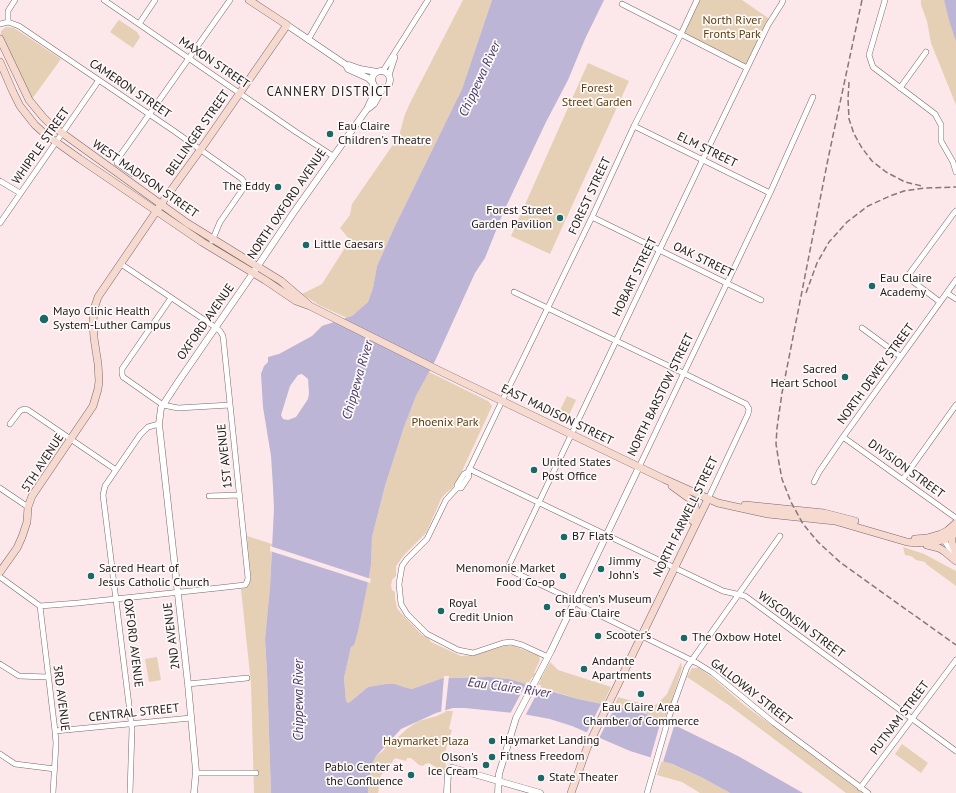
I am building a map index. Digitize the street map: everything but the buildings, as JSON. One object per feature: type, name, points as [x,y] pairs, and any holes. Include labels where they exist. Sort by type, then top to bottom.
[{"type":"main road","points":[[252,1],[287,25]]},
{"type":"main road","name":"BELLINGER STREET","points":[[98,364],[93,329],[94,309],[100,294],[156,211],[287,25]]},
{"type":"main road","name":"WEST MADISON STREET","points":[[0,39],[30,101],[43,117],[62,133],[187,223],[213,239],[256,270]]},
{"type":"main road","name":"WEST MADISON STREET","points":[[0,62],[22,109],[35,125],[56,142],[207,245],[290,288],[310,306],[384,343]]},
{"type":"main road","name":"EAST MADISON STREET","points":[[384,343],[664,480],[720,504],[768,514],[835,521],[917,544],[943,537]]},
{"type":"main road","name":"5TH AVENUE","points":[[0,572],[17,548],[22,537],[27,522],[28,506],[32,496],[93,406],[98,389],[98,364]]},
{"type":"main road","points":[[664,480],[694,502],[696,511],[692,526],[693,529]]},
{"type":"main road","name":"NORTH FARWELL STREET","points":[[572,793],[600,721],[708,499]]},
{"type":"main road","name":"EAST MADISON STREET","points":[[720,504],[824,513],[916,539],[943,537]]},
{"type":"main road","points":[[943,537],[956,523]]},
{"type":"main road","points":[[943,537],[956,531]]},
{"type":"main road","points":[[956,531],[952,536],[952,543],[956,553]]},
{"type":"main road","points":[[917,544],[939,548],[956,561]]},
{"type":"street","points":[[0,24],[8,22],[8,11],[15,0]]},
{"type":"street","name":"MAXON STREET","points":[[104,0],[333,156]]},
{"type":"street","points":[[139,24],[155,0]]},
{"type":"street","points":[[133,174],[117,163],[117,161],[230,0]]},
{"type":"street","points":[[308,40],[331,0]]},
{"type":"street","points":[[374,85],[374,76],[395,54],[428,0]]},
{"type":"street","name":"FOREST STREET","points":[[548,657],[522,645],[511,642],[503,643],[473,653],[458,650],[427,634],[403,609],[399,595],[399,575],[402,566],[407,559],[427,538],[446,500],[457,488],[460,488],[469,476],[468,471],[592,217],[634,126],[697,0]]},
{"type":"street","name":"HOBART STREET","points":[[509,565],[768,24],[783,0]]},
{"type":"street","points":[[885,0],[869,55],[873,67],[935,114],[941,125],[941,141],[953,162],[956,172]]},
{"type":"street","points":[[622,4],[747,68]]},
{"type":"street","name":"CAMERON STREET","points":[[8,22],[18,26],[99,80],[201,149],[242,179],[245,184],[243,189],[220,222],[213,239]]},
{"type":"street","points":[[287,25],[346,65],[360,69],[380,71],[389,75]]},
{"type":"street","points":[[900,88],[926,52]]},
{"type":"street","points":[[346,65],[348,69],[368,78],[378,89],[383,88],[390,81],[389,75],[395,54]]},
{"type":"street","name":"WHIPPLE STREET","points":[[0,223],[99,80]]},
{"type":"street","name":"NORTH OXFORD AVENUE","points":[[256,270],[333,156],[367,109],[374,94],[374,85]]},
{"type":"street","name":"NORTH OXFORD AVENUE","points":[[367,109],[374,104],[383,88]]},
{"type":"street","name":"NORTH BARSTOW STREET","points":[[498,793],[498,780],[516,718],[548,657],[684,374],[770,193],[813,97]]},
{"type":"street","name":"ELM STREET","points":[[634,126],[770,193]]},
{"type":"street","points":[[0,180],[20,193]]},
{"type":"street","points":[[940,302],[907,277],[956,211]]},
{"type":"street","name":"OAK STREET","points":[[592,217],[762,300]]},
{"type":"street","points":[[207,245],[213,239]]},
{"type":"street","points":[[121,264],[215,327]]},
{"type":"street","name":"OXFORD AVENUE","points":[[163,405],[215,327],[256,270]]},
{"type":"street","name":"NORTH DEWEY STREET","points":[[814,482],[819,472],[843,437],[956,280]]},
{"type":"street","points":[[514,292],[684,374]]},
{"type":"street","points":[[947,293],[956,299]]},
{"type":"street","points":[[172,298],[122,369],[122,374],[125,379],[163,405],[178,408],[230,404]]},
{"type":"street","name":"1ST AVENUE","points":[[178,592],[245,585],[248,578],[223,336],[215,327]]},
{"type":"street","points":[[862,328],[900,356]]},
{"type":"street","name":"NORTH FARWELL STREET","points":[[684,374],[746,404],[749,409],[708,499]]},
{"type":"street","name":"2ND AVENUE","points":[[163,405],[159,424],[188,684],[196,773],[194,793]]},
{"type":"street","points":[[903,479],[956,405]]},
{"type":"street","points":[[10,424],[18,412],[22,409],[30,411],[116,470]]},
{"type":"street","name":"OXFORD AVENUE","points":[[130,793],[133,732],[103,495],[105,486],[145,429],[159,424]]},
{"type":"street","name":"DIVISION STREET","points":[[843,437],[956,518]]},
{"type":"street","name":"WISCONSIN STREET","points":[[468,471],[607,535],[723,591],[745,596],[956,751]]},
{"type":"street","points":[[0,488],[28,506]]},
{"type":"street","points":[[209,496],[239,494]]},
{"type":"street","points":[[646,793],[682,678],[691,660],[780,536]]},
{"type":"street","points":[[943,537],[956,558]]},
{"type":"street","name":"GALLOWAY STREET","points":[[509,565],[514,572],[691,660],[713,673],[774,723],[868,793]]},
{"type":"street","points":[[0,577],[40,606],[178,592]]},
{"type":"street","name":"3RD AVENUE","points":[[40,606],[55,732],[55,769],[53,793]]},
{"type":"street","name":"PUTNAM STREET","points":[[860,788],[956,660]]},
{"type":"street","points":[[0,664],[19,676],[48,677]]},
{"type":"street","points":[[188,684],[247,678]]},
{"type":"street","name":"CENTRAL STREET","points":[[55,732],[191,718]]},
{"type":"street","points":[[0,754],[15,764],[55,769]]},
{"type":"street","points":[[447,793],[447,773],[451,768],[456,768],[540,793]]},
{"type":"street","points":[[196,773],[256,773]]},
{"type":"green space","points":[[463,0],[492,0],[462,89],[377,266],[373,288],[368,302],[352,316],[347,318],[319,305],[302,294],[322,284],[350,240],[340,228],[350,215],[352,204],[399,136],[405,114],[412,99]]},
{"type":"green space","name":"North River Fronts Park","points":[[700,0],[742,0],[771,20],[747,68],[681,34]]},
{"type":"green space","points":[[921,0],[944,0],[956,42],[956,105],[931,43]]},
{"type":"green space","points":[[119,20],[137,32],[140,37],[133,48],[110,32]]},
{"type":"green space","points":[[6,27],[14,28],[61,59],[32,99],[1,34],[1,31]]},
{"type":"green space","name":"Forest Street Garden","points":[[588,63],[629,81],[550,254],[511,236]]},
{"type":"green space","name":"Phoenix Park","points":[[429,372],[488,401],[492,406],[457,482],[441,499],[426,533],[404,555],[396,566],[396,576],[392,580],[391,586],[392,590],[395,592],[397,608],[422,635],[428,638],[431,642],[461,656],[474,655],[504,646],[514,646],[539,656],[540,660],[534,673],[542,677],[550,662],[558,670],[611,687],[603,704],[578,699],[540,687],[541,685],[538,685],[541,680],[533,676],[526,684],[509,679],[470,677],[443,678],[412,689],[395,684],[386,684],[368,687],[350,702],[348,703],[346,701],[344,678],[369,577],[372,537],[385,486],[404,427],[416,396]]},
{"type":"green space","points":[[567,396],[576,400],[569,415],[560,410]]},
{"type":"green space","points":[[247,536],[272,544],[265,639],[271,793],[254,793],[251,684],[241,589],[246,588],[249,585],[251,579]]},
{"type":"green space","points":[[903,547],[924,554],[956,571],[956,586],[925,562],[905,555]]},
{"type":"green space","points":[[157,657],[161,680],[149,682],[145,659]]},
{"type":"green space","points":[[681,662],[682,668],[664,720],[614,706],[618,697],[640,703],[656,705],[667,694]]},
{"type":"green space","points":[[692,668],[699,668],[713,678],[744,705],[863,793],[846,793],[730,706],[687,677]]},
{"type":"green space","name":"Haymarket Plaza","points":[[446,711],[453,711],[449,729],[452,730],[443,759],[447,767],[444,772],[442,768],[437,768],[429,763],[423,766],[419,765],[411,758],[407,758],[406,761],[395,758],[386,772],[381,775],[378,793],[368,793],[371,766],[376,756],[384,750],[386,745],[419,721],[437,716]]},
{"type":"green space","points":[[902,744],[928,763],[921,773],[895,754]]},
{"type":"green space","points":[[662,760],[703,778],[730,793],[700,793],[682,782],[657,775]]},
{"type":"water","points":[[492,0],[604,0],[585,39],[568,80],[546,122],[503,213],[485,258],[475,273],[435,361],[416,396],[404,427],[385,486],[372,537],[369,577],[358,631],[354,645],[351,647],[344,678],[346,701],[348,703],[350,702],[368,687],[386,684],[395,684],[412,689],[443,678],[490,677],[509,679],[578,699],[636,711],[662,719],[738,756],[803,793],[730,793],[703,778],[672,764],[630,751],[572,726],[550,719],[523,714],[453,708],[436,713],[401,729],[376,756],[371,766],[368,793],[271,793],[265,639],[270,587],[274,509],[271,456],[263,407],[261,374],[264,366],[268,362],[268,357],[279,354],[312,336],[322,326],[352,316],[368,302],[373,288],[377,266],[462,89]],"holes":[[[302,374],[308,379],[308,399],[296,417],[288,420],[283,419],[281,415],[290,386],[298,375]]]},
{"type":"water","points":[[944,0],[956,0],[956,42],[949,20]]},
{"type":"pier","points":[[270,546],[371,579],[370,583],[270,551]]},
{"type":"pier","points":[[444,676],[449,676],[445,712],[441,714]]},
{"type":"pier","points":[[527,682],[541,686],[525,716],[510,714]]},
{"type":"pier","points":[[602,702],[616,705],[598,740],[586,734]]},
{"type":"pier","points":[[662,717],[675,723],[663,762],[650,759]]},
{"type":"railway","points":[[862,0],[828,159],[782,393],[776,444],[782,479],[791,502],[803,524],[818,542],[841,563],[956,645]]},
{"type":"railway","points":[[849,82],[849,119],[854,134],[862,148],[872,161],[886,172],[905,182],[922,186]]},
{"type":"railway","points":[[806,293],[817,263],[829,242],[847,222],[868,206],[904,191],[925,188],[956,187]]},
{"type":"place","name":"Eau Claire Children's Theatre","points":[[330,134]]},
{"type":"place","name":"The Eddy","points":[[278,187]]},
{"type":"place","name":"Forest Street Garden Pavilion","points":[[560,218]]},
{"type":"place","name":"Little Caesars","points":[[306,245]]},
{"type":"place","name":"Eau Claire Academy","points":[[872,286]]},
{"type":"place","name":"Mayo Clinic Health System-Luther Campus","points":[[44,319]]},
{"type":"place","name":"Sacred Heart School","points":[[845,377]]},
{"type":"place","name":"United States Post Office","points":[[534,470]]},
{"type":"place","name":"B7 Flats","points":[[564,537]]},
{"type":"place","name":"Jimmy John's","points":[[601,569]]},
{"type":"place","name":"Sacred Heart of Jesus Catholic Church","points":[[91,576]]},
{"type":"place","name":"Menomonie Market Food Co-op","points":[[563,576]]},
{"type":"place","name":"Children’s Museum of Eau Claire","points":[[547,607]]},
{"type":"place","name":"Royal Credit Union","points":[[441,611]]},
{"type":"place","name":"Scooter's","points":[[598,636]]},
{"type":"place","name":"The Oxbow Hotel","points":[[684,638]]},
{"type":"place","name":"Andante Apartments","points":[[584,669]]},
{"type":"place","name":"Eau Claire Area Chamber of Commerce","points":[[641,694]]},
{"type":"place","name":"Haymarket Landing","points":[[492,741]]},
{"type":"place","name":"Fitness Freedom","points":[[492,757]]},
{"type":"place","name":"Olson's Ice Cream","points":[[486,765]]},
{"type":"place","name":"Pablo Center at the Confluence","points":[[411,775]]},
{"type":"place","name":"State Theater","points":[[541,778]]},
{"type":"district","name":"CANNERY DISTRICT","points":[[329,92]]},
{"type":"water label","name":"Chippewa River","points":[[480,79]]},
{"type":"water label","name":"Chippewa River","points":[[358,380]]},
{"type":"water label","name":"Eau Claire River","points":[[509,688]]},
{"type":"water label","name":"Chippewa River","points":[[299,700]]}]
